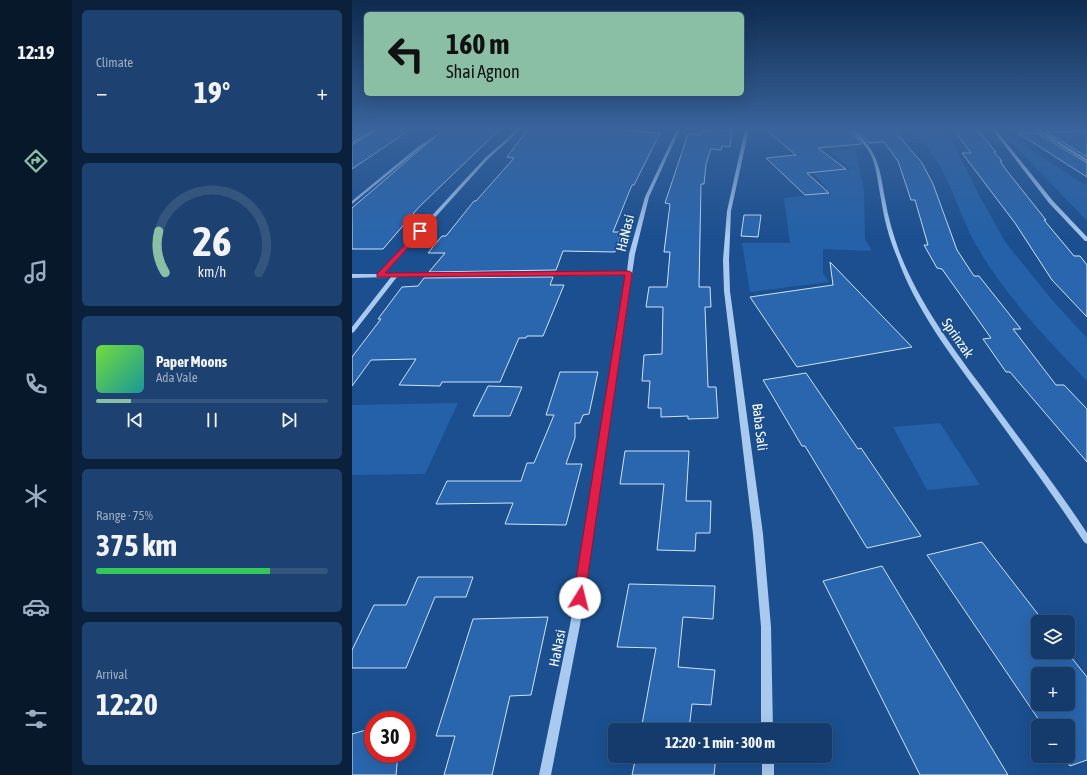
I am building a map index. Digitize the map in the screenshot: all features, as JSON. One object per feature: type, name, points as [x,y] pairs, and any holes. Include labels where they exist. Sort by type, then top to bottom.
[{"type":"street","points":[[380,275],[480,165]]},
{"type":"street","name":"HaNasi","points":[[545,775],[575,625],[632,254],[647,197],[662,165]]},
{"type":"street","name":"Baba Sali","points":[[739,165],[728,211],[726,260],[727,291],[759,547],[766,627],[767,723]]},
{"type":"street","name":"Sprinzak","points":[[878,165],[884,207],[895,248],[921,305],[946,343],[1068,510],[1087,540]]},
{"type":"street","points":[[1022,165],[1051,202],[1087,240]]},
{"type":"street","points":[[352,276],[629,273]]},
{"type":"street","points":[[352,331],[396,275]]},
{"type":"street","points":[[768,763],[768,775]]},
{"type":"shaded area","points":[[846,165],[859,165],[864,190],[865,239],[872,251],[823,249],[823,273],[829,282],[750,292],[742,243],[790,243],[784,198],[831,193],[813,173],[851,169]]},
{"type":"shaded area","points":[[939,165],[964,165],[1006,243],[1053,301],[1087,338],[1087,381],[1029,318],[990,268],[970,234]]},
{"type":"shaded area","points":[[1033,165],[1054,165],[1087,186],[1087,221]]},
{"type":"shaded area","points":[[458,403],[425,474],[352,475],[352,405]]},
{"type":"shaded area","points":[[940,423],[980,485],[927,490],[893,427]]},
{"type":"building","points":[[352,165],[358,165],[352,169]]},
{"type":"building","points":[[402,165],[462,165],[419,207],[383,249],[352,249],[352,208]]},
{"type":"building","points":[[508,165],[644,165],[634,185],[632,185],[613,232],[622,232],[615,252],[563,251],[556,270],[429,272],[445,253],[428,253],[442,236],[446,236],[474,201],[476,201]]},
{"type":"building","points":[[678,165],[706,165],[704,184],[701,184],[699,287],[710,287],[711,307],[705,307],[708,387],[716,387],[718,418],[688,419],[688,416],[661,417],[661,408],[648,408],[650,381],[642,381],[644,355],[662,354],[663,307],[646,307],[649,287],[667,287],[670,252],[664,252],[670,204],[665,203]]},
{"type":"building","points":[[774,165],[841,165],[846,169],[807,173],[829,193],[805,195]]},
{"type":"building","points":[[899,165],[923,165],[933,184],[957,250],[974,276],[979,276],[1021,329],[1013,329],[1056,385],[1064,385],[1087,409],[1087,462],[1010,372],[1006,372],[983,339],[991,338],[942,269],[937,268],[924,245],[928,245],[915,200],[911,200]]},
{"type":"building","points":[[971,165],[1003,165],[1046,220],[1044,220],[1074,256],[1080,256],[1087,265],[1087,317],[1052,280],[1015,223]]},
{"type":"building","points":[[1068,165],[1087,165],[1087,177]]},
{"type":"building","points":[[744,215],[761,215],[758,237],[741,236]]},
{"type":"building","points":[[830,262],[912,347],[797,367],[750,297],[833,285]]},
{"type":"building","points":[[553,277],[550,285],[564,285],[543,336],[527,336],[526,338],[519,338],[500,382],[442,382],[440,386],[399,385],[416,359],[371,360],[352,386],[352,357],[381,319],[378,319],[402,287],[418,286],[424,278]]},
{"type":"building","points":[[560,372],[598,372],[589,414],[583,415],[580,423],[575,423],[575,438],[566,464],[582,464],[566,525],[505,524],[513,503],[436,504],[447,481],[521,481],[527,463],[534,463],[554,415],[546,415]]},
{"type":"building","points":[[806,373],[858,449],[861,448],[921,536],[867,548],[805,446],[802,446],[763,380]]},
{"type":"building","points":[[488,386],[522,387],[510,416],[473,416]]},
{"type":"building","points":[[625,451],[689,451],[686,501],[711,501],[710,533],[696,533],[695,551],[657,550],[664,484],[620,484]]},
{"type":"building","points":[[982,542],[1039,615],[1031,615],[1031,659],[1073,659],[1087,677],[1087,760],[1070,766],[1068,763],[1075,763],[1075,719],[1038,719],[1033,711],[1075,711],[1075,667],[1031,667],[1031,708],[927,555]]},
{"type":"building","points":[[882,566],[1008,775],[920,775],[823,581]]},
{"type":"building","points":[[418,577],[473,577],[466,597],[435,597],[406,668],[352,668],[352,650],[374,605],[406,605]]},
{"type":"building","points":[[629,584],[715,586],[713,619],[683,617],[678,667],[715,670],[711,705],[692,704],[690,723],[642,723],[656,648],[617,647]]},
{"type":"building","points":[[548,617],[531,695],[510,696],[492,775],[444,775],[455,736],[436,736],[473,619]]},
{"type":"building","points":[[364,731],[364,763],[397,763],[396,775],[352,775],[352,734]]},
{"type":"building","points":[[635,763],[715,763],[714,775],[632,775]]},
{"type":"waterway","points":[[352,203],[398,165]]},
{"type":"route","points":[[420,231],[380,275],[629,273],[580,598]]}]
